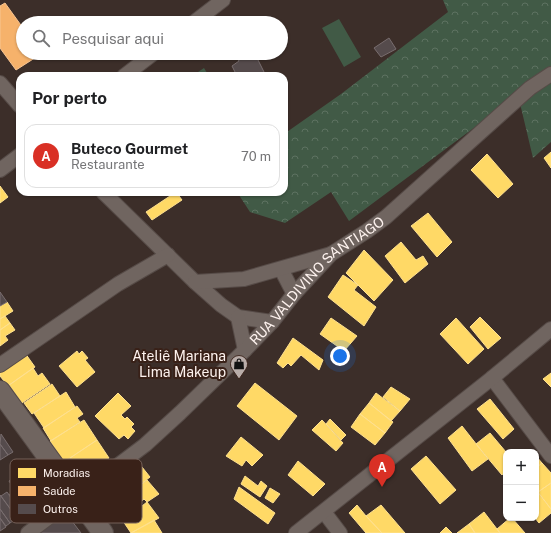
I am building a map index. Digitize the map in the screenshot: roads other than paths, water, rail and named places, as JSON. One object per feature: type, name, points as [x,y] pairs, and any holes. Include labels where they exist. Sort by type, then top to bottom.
[{"type":"street","points":[[202,16],[223,0]]},
{"type":"street","points":[[129,72],[145,60]]},
{"type":"street","name":"RUA VALDIVINO SANTIAGO","points":[[127,459],[145,446],[245,350],[272,322],[294,294],[331,254],[386,217],[524,93],[551,74]]},
{"type":"street","points":[[0,83],[16,101]]},
{"type":"street","points":[[0,170],[16,158]]},
{"type":"street","points":[[107,196],[221,305],[238,317],[272,322]]},
{"type":"street","points":[[196,282],[244,279],[331,254]]},
{"type":"street","points":[[0,365],[118,284],[168,255]]},
{"type":"street","points":[[281,269],[294,294]]},
{"type":"street","points":[[238,317],[245,350]]},
{"type":"street","points":[[296,533],[492,378],[551,329]]},
{"type":"street","points":[[492,378],[551,456]]},
{"type":"street","points":[[0,391],[50,459]]},
{"type":"street","points":[[324,512],[340,533]]},
{"type":"street","name":"RUA VALDIVINO SANTIAGO","points":[[28,533],[41,523]]},
{"type":"street","points":[[96,523],[103,533]]},
{"type":"place","name":"Ateliê Mariana Lima Makeup","points":[[239,379]]},
{"type":"place","name":"Buteco Gourmet","points":[[382,487]]}]
